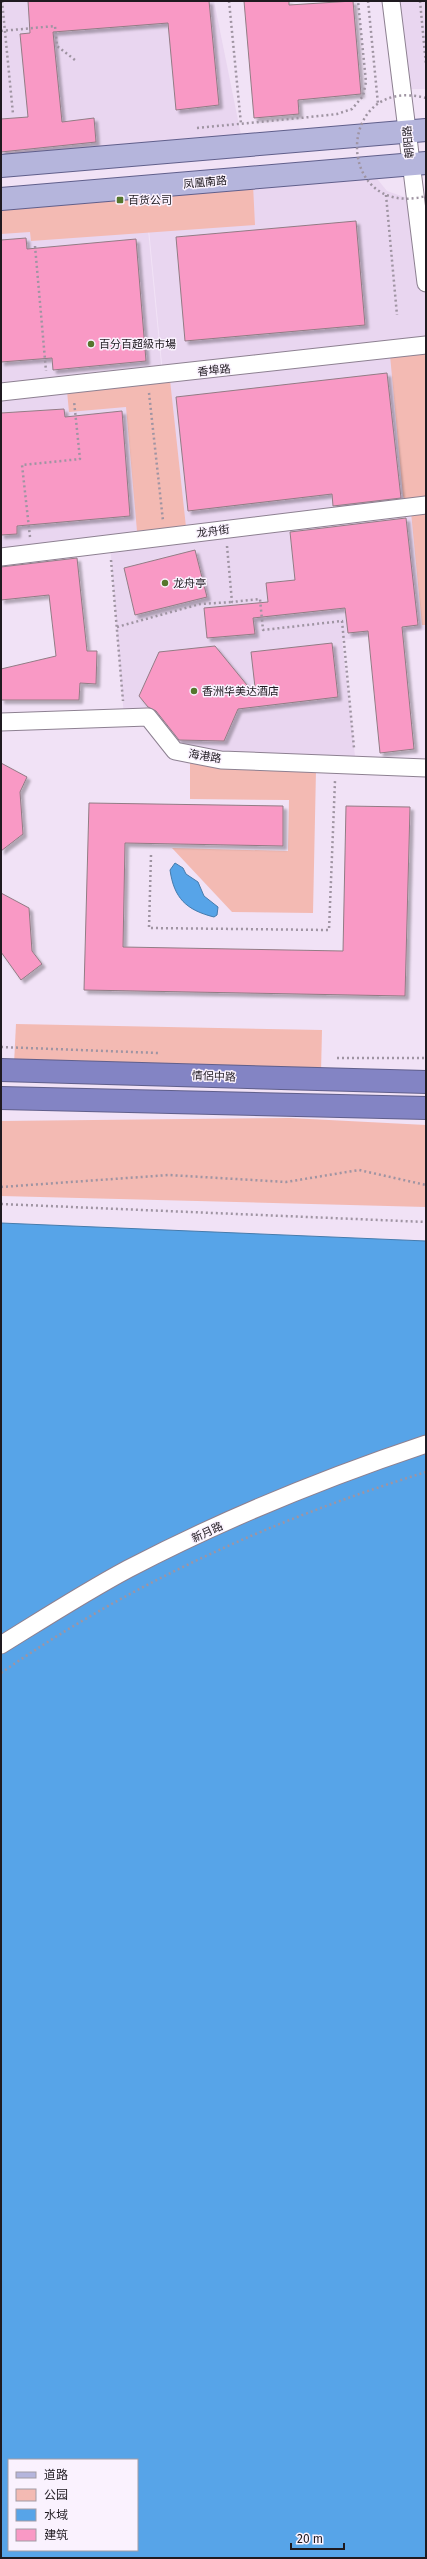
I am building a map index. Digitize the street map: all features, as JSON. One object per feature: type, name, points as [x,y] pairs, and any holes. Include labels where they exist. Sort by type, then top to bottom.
[{"type":"highway","name":"情侶中路","points":[[1,1070],[426,1082]]},
{"type":"highway","points":[[1,1098],[426,1108]]},
{"type":"main road","points":[[1,166],[416,131]]},
{"type":"main road","name":"凤凰南路","points":[[1,200],[418,164]]},
{"type":"street","name":"朝阳路","points":[[391,1],[416,131],[426,283]]},
{"type":"street","name":"香埠路","points":[[1,392],[426,345]]},
{"type":"street","name":"龙舟街","points":[[1,557],[426,505]]},
{"type":"street","name":"海港路","points":[[1,722],[148,717],[175,751],[221,760],[426,768]]},
{"type":"street","name":"新月路","points":[[1,1645],[128,1569],[262,1506],[361,1466],[426,1444]]},
{"type":"path","points":[[2,1],[13,114]]},
{"type":"path","points":[[229,1],[243,146]]},
{"type":"path","points":[[194,128],[337,114],[352,108],[360,101],[366,90],[358,1]]},
{"type":"path","points":[[368,1],[378,104]]},
{"type":"path","points":[[420,1],[426,66]]},
{"type":"path","points":[[1,31],[55,26],[57,46],[75,60]]},
{"type":"path","points":[[426,98],[412,94],[394,96],[378,104],[362,122],[356,137],[356,153],[360,168],[369,182],[386,194],[406,199],[426,196]]},
{"type":"path","points":[[386,194],[397,315]]},
{"type":"path","points":[[35,246],[47,387]]},
{"type":"path","points":[[147,376],[164,537]]},
{"type":"path","points":[[32,553],[22,465],[80,459],[73,384]]},
{"type":"path","points":[[225,529],[232,602]]},
{"type":"path","points":[[110,544],[124,718]]},
{"type":"path","points":[[117,626],[200,604],[260,599],[263,630],[342,621],[356,765]]},
{"type":"path","points":[[151,855],[149,928],[330,930],[335,764]]},
{"type":"path","points":[[1,1047],[165,1053]]},
{"type":"path","points":[[335,1058],[426,1058]]},
{"type":"path","points":[[1,1187],[169,1175],[286,1182],[359,1170],[426,1185]]},
{"type":"path","points":[[1,1204],[426,1222]]},
{"type":"path","points":[[1,1674],[87,1617],[173,1571],[315,1509],[426,1472]]},
{"type":"shaded area","points":[[1,1],[214,1],[243,145],[1,166]]},
{"type":"shaded area","points":[[392,1],[426,1],[426,89],[403,89]]},
{"type":"shaded area","points":[[370,170],[387,191],[410,199],[426,290],[426,344],[163,374],[145,188]]},
{"type":"shaded area","points":[[144,188],[162,374],[1,391],[1,200]]},
{"type":"shaded area","points":[[426,346],[426,504],[1,556],[1,393]]},
{"type":"shaded area","points":[[426,505],[426,630],[342,640],[356,765],[175,751],[148,717],[124,717],[110,544]]},
{"type":"green space","points":[[253,185],[255,225],[31,241],[30,232],[1,234],[1,206]]},
{"type":"green space","points":[[426,349],[426,625],[422,625],[411,512],[403,496],[390,355]]},
{"type":"green space","points":[[170,380],[186,527],[137,531],[126,407],[69,412],[67,391]]},
{"type":"green space","points":[[190,763],[316,770],[313,913],[232,912],[172,848],[288,851],[289,800],[190,799]]},
{"type":"green space","points":[[16,1024],[322,1030],[321,1073],[14,1064]]},
{"type":"green space","points":[[290,1118],[426,1125],[426,1207],[1,1196],[1,1121]]},
{"type":"water","points":[[175,863],[183,868],[186,874],[198,882],[204,896],[218,907],[217,915],[214,917],[196,911],[178,895],[170,870]]},
{"type":"water","points":[[1,1223],[426,1241],[426,2558],[1,2558]]},
{"type":"building","points":[[28,1],[209,1],[219,105],[176,110],[168,23],[53,32],[62,122],[94,118],[96,142],[1,152],[1,119],[28,117],[20,34],[30,33]]},
{"type":"building","points":[[244,1],[289,1],[289,5],[353,1],[361,94],[298,100],[299,114],[254,118]]},
{"type":"building","points":[[356,221],[365,325],[185,341],[176,237]]},
{"type":"building","points":[[26,238],[27,249],[136,239],[146,361],[53,370],[52,358],[1,362],[1,240]]},
{"type":"building","points":[[387,373],[401,498],[333,506],[332,494],[188,511],[176,397]]},
{"type":"building","points":[[64,409],[65,417],[122,411],[130,516],[17,526],[17,534],[1,535],[1,413]]},
{"type":"building","points":[[406,518],[418,625],[402,627],[414,749],[380,753],[368,631],[348,633],[345,608],[253,618],[255,634],[207,638],[204,608],[268,602],[266,583],[295,580],[290,532]]},
{"type":"building","name":"龙舟亭","points":[[195,550],[207,597],[135,615],[124,568]]},
{"type":"building","points":[[77,558],[87,651],[97,651],[96,684],[80,683],[79,700],[1,700],[1,669],[56,656],[49,595],[1,600],[1,567]]},
{"type":"building","name":"香洲华美达酒店","points":[[332,643],[338,697],[238,709],[224,741],[179,740],[156,711],[148,707],[139,696],[159,652],[215,646],[256,696],[251,652]]},
{"type":"building","points":[[1,763],[27,777],[20,792],[23,834],[1,851]]},
{"type":"building","points":[[89,803],[283,806],[283,846],[125,843],[123,947],[343,951],[346,806],[410,807],[405,996],[84,990]]},
{"type":"building","points":[[1,893],[29,908],[32,951],[42,964],[21,980],[1,952]]},
{"type":"place","name":"百货公司","points":[[120,200]]},
{"type":"place","name":"百分百超級市場","points":[[91,344]]},
{"type":"place","name":"龙舟亭","points":[[165,583]]},
{"type":"place","name":"香洲华美达酒店","points":[[194,691]]}]
